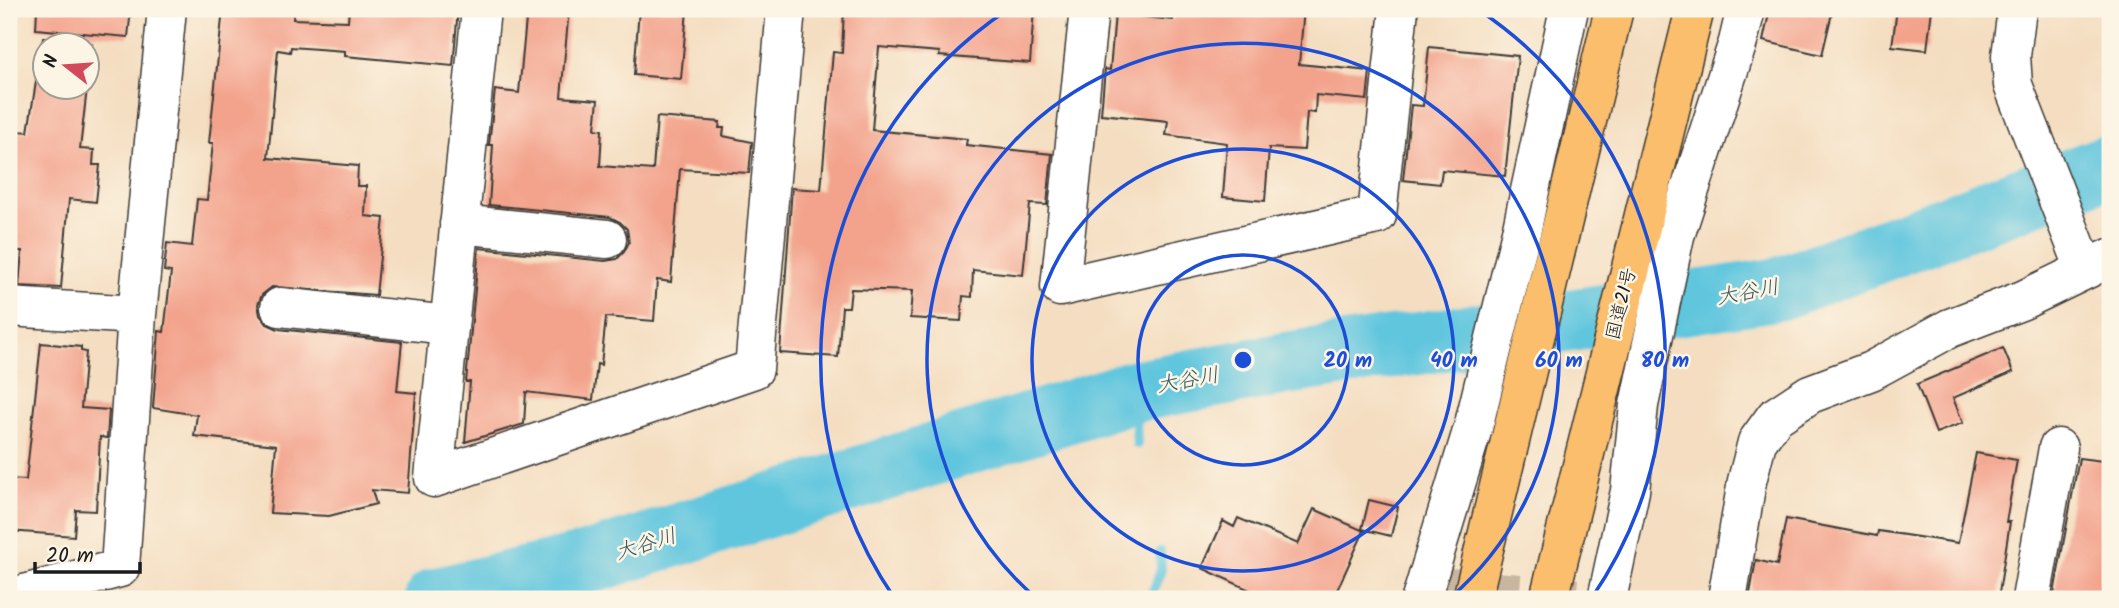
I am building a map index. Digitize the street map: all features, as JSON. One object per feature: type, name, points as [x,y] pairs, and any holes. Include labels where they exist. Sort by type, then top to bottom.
[{"type":"highway","points":[[1472,599],[1614,9]]},
{"type":"highway","name":"国道21号","points":[[1549,599],[1695,9]]},
{"type":"street","points":[[9,598],[120,568],[137,315],[167,9]]},
{"type":"street","points":[[481,9],[434,478],[754,369],[786,9]]},
{"type":"street","points":[[1089,9],[1060,287],[1377,215],[1399,9]]},
{"type":"street","points":[[1421,599],[1473,428],[1522,228],[1569,9]]},
{"type":"street","points":[[1607,599],[1630,491],[1639,405],[1675,236],[1738,43],[1746,9]]},
{"type":"street","points":[[1727,599],[1746,481],[1757,442],[1775,416],[1810,394],[1871,371],[1951,328],[2023,300],[2091,258],[2025,115],[2012,75],[2011,56],[2017,9]]},
{"type":"street","points":[[459,224],[607,239]]},
{"type":"street","points":[[9,307],[137,315]]},
{"type":"street","points":[[280,307],[449,325]]},
{"type":"street","points":[[2031,599],[2058,448]]},
{"type":"building","points":[[37,9],[131,9],[128,37],[102,35],[102,32],[36,29]]},
{"type":"building","points":[[223,9],[294,9],[293,19],[348,21],[349,9],[458,9],[453,66],[345,56],[345,51],[291,47],[290,52],[278,50],[268,158],[358,166],[357,186],[366,186],[365,216],[384,218],[376,295],[272,287],[262,295],[258,304],[260,315],[267,324],[278,329],[402,342],[397,391],[416,393],[408,493],[372,490],[376,504],[329,516],[270,513],[276,445],[194,436],[197,415],[153,408],[159,331],[164,332],[171,272],[164,271],[167,243],[192,246],[197,199],[207,200],[213,143],[209,143]]},
{"type":"building","points":[[527,9],[569,9],[561,97],[598,100],[595,129],[602,130],[600,166],[653,170],[657,117],[720,122],[719,128],[724,128],[723,136],[752,142],[749,173],[680,169],[671,282],[657,280],[654,321],[606,317],[601,365],[597,364],[593,400],[526,392],[524,424],[465,442],[470,382],[466,382],[479,248],[605,261],[617,259],[629,242],[627,229],[610,217],[489,205],[493,145],[489,145],[495,90],[519,93]]},
{"type":"building","points":[[639,9],[687,10],[681,79],[634,75]]},
{"type":"building","points":[[844,9],[1034,9],[1030,63],[939,56],[940,52],[879,47],[872,130],[967,139],[966,145],[1052,154],[1047,205],[1030,204],[1023,275],[973,270],[972,297],[963,296],[961,321],[910,318],[912,291],[851,289],[849,307],[842,307],[838,357],[780,353],[792,188],[821,190],[833,52],[842,53]]},
{"type":"building","points":[[1174,9],[1304,9],[1299,64],[1370,71],[1367,100],[1316,95],[1315,113],[1307,112],[1304,150],[1269,148],[1265,201],[1223,197],[1227,143],[1166,135],[1168,121],[1101,114],[1105,69],[1110,70],[1115,14],[1173,20]]},
{"type":"building","points":[[1770,9],[1833,9],[1822,55],[1763,41]]},
{"type":"building","points":[[1897,9],[1932,9],[1927,50],[1892,46]]},
{"type":"building","points":[[1429,47],[1518,56],[1505,176],[1442,170],[1440,184],[1403,180],[1411,105],[1423,106]]},
{"type":"building","points":[[33,102],[85,102],[80,149],[94,150],[93,165],[100,165],[96,202],[69,199],[61,288],[19,286],[22,251],[9,251],[9,130],[28,132]]},
{"type":"building","points":[[41,343],[81,347],[81,351],[86,352],[81,408],[109,410],[107,438],[100,437],[96,511],[76,510],[74,536],[9,531],[9,479],[26,480]]},
{"type":"building","points":[[2003,348],[2013,372],[1953,398],[1963,423],[1936,433],[1917,384]]},
{"type":"building","points":[[1976,453],[2017,460],[2006,522],[2010,522],[1998,599],[1749,599],[1756,560],[1777,565],[1786,519],[1877,536],[1878,531],[1958,543]]},
{"type":"building","points":[[2079,458],[2110,462],[2110,551],[2102,599],[2053,599]]},
{"type":"building","points":[[1369,500],[1398,507],[1391,536],[1362,529]]},
{"type":"building","points":[[1314,509],[1364,531],[1333,599],[1269,599],[1202,568],[1223,521],[1234,527],[1238,518],[1298,544]]},
{"type":"waterway","name":"大谷川","points":[[436,599],[585,564],[1134,391],[1289,363],[1779,289],[2110,165]]},
{"type":"waterway","points":[[1134,391],[1137,444]]},
{"type":"waterway","points":[[1150,599],[1161,570],[1160,552]]},
{"type":"tunnel","points":[[1425,585],[1590,599]]}]
